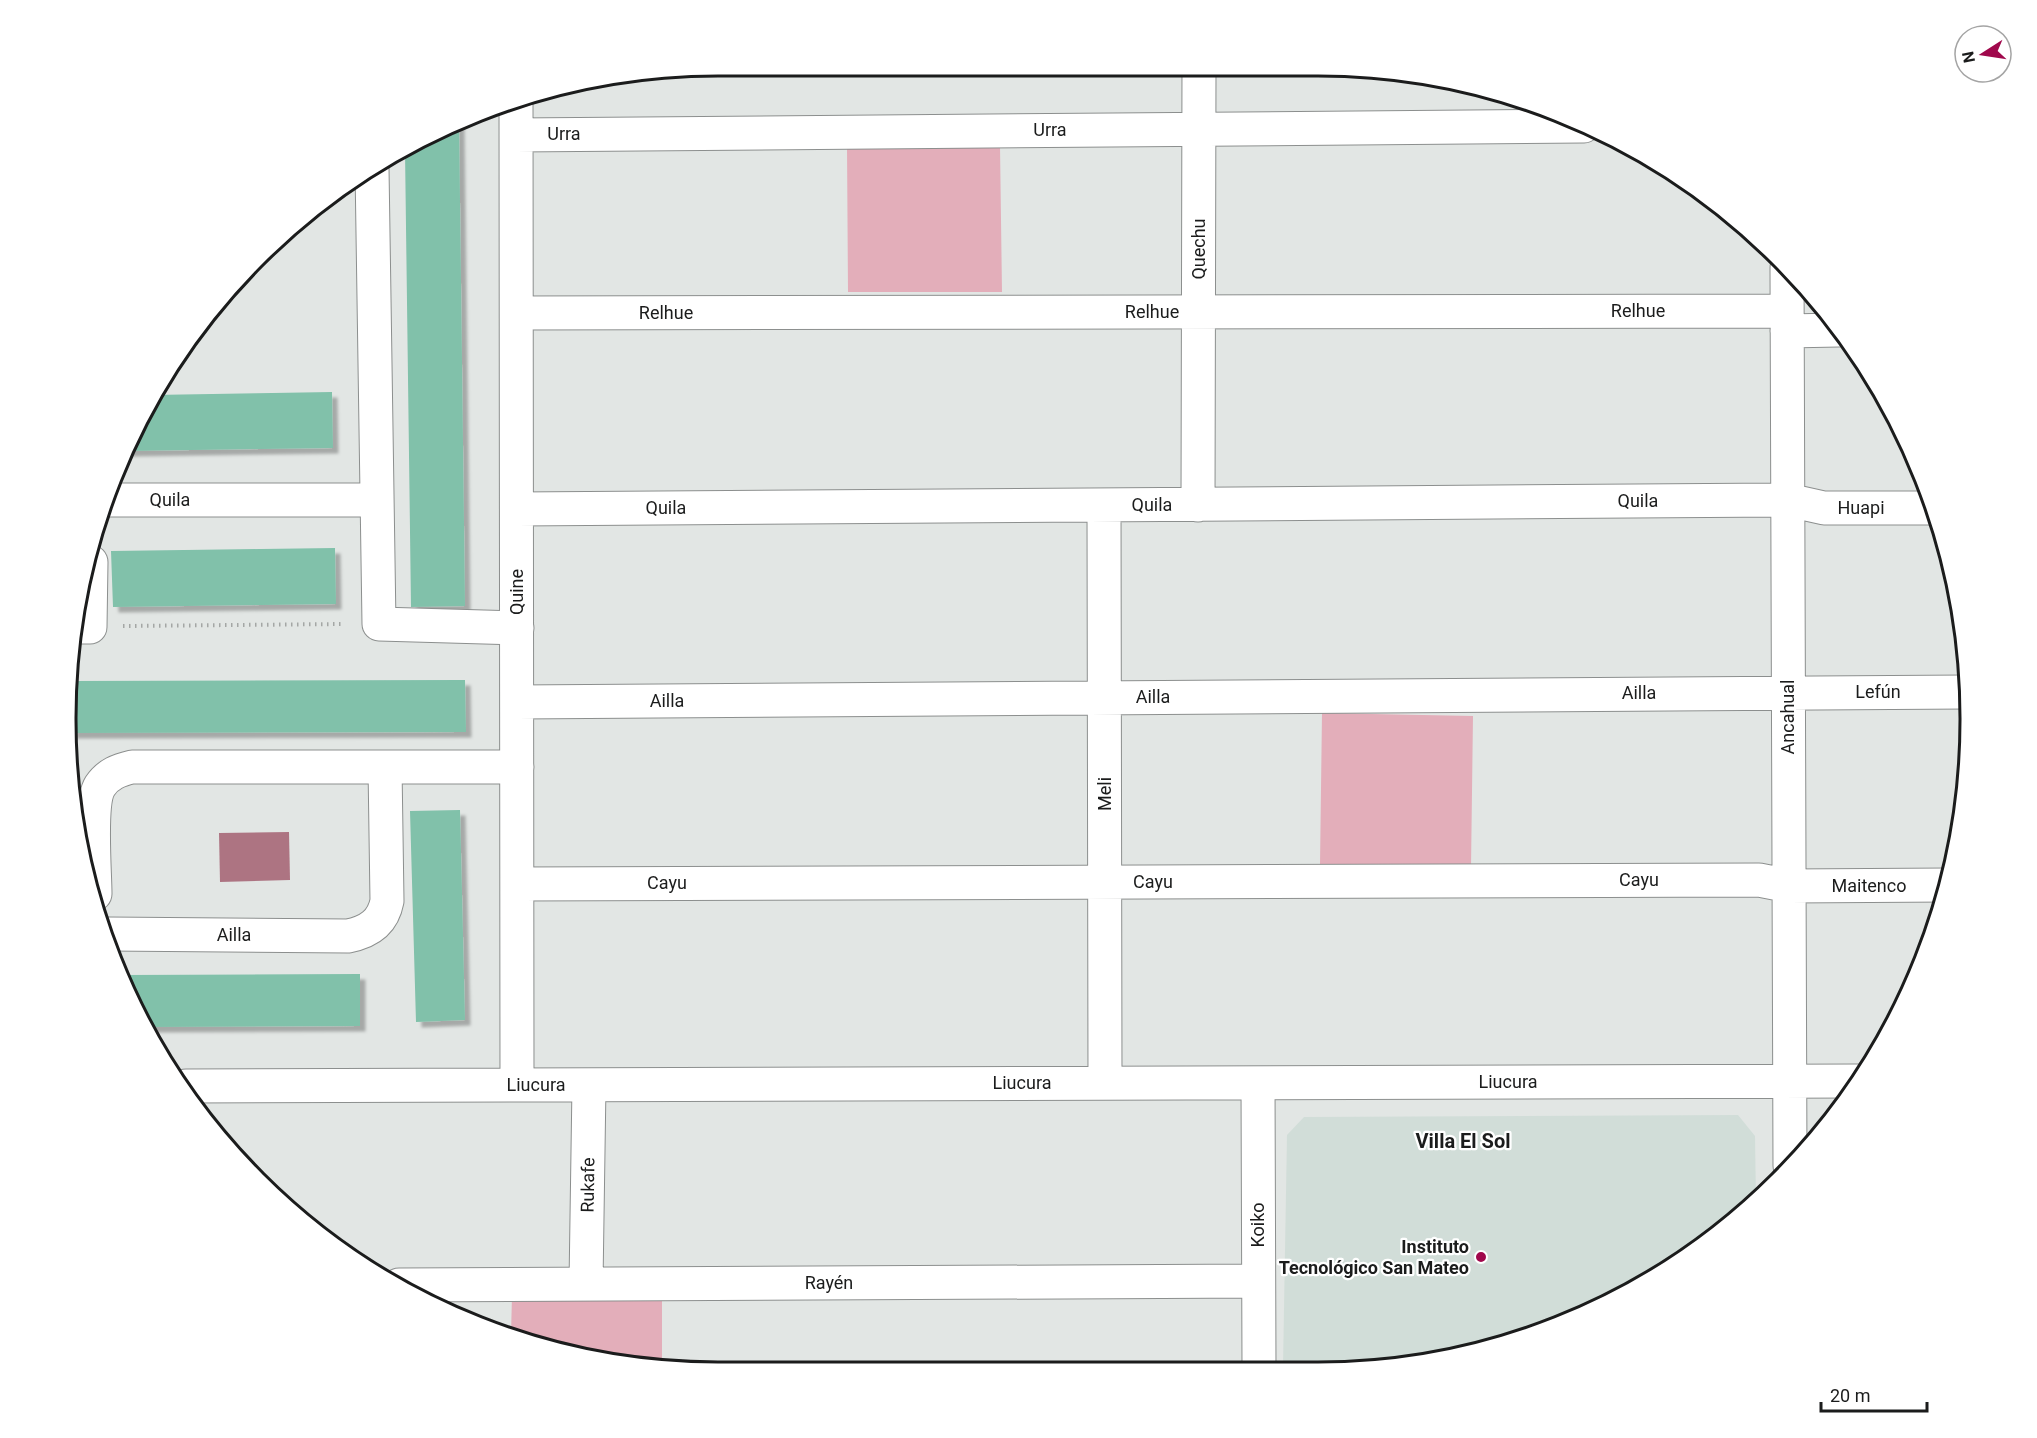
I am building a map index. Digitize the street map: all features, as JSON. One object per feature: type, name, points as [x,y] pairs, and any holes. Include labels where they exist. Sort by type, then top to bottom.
[{"type":"street","name":"Quechu","points":[[1198,505],[1199,76]]},
{"type":"street","name":"Quine","points":[[516,110],[517,1085]]},
{"type":"street","name":"Urra","points":[[516,135],[1566,126]]},
{"type":"street","points":[[372,179],[379,624],[517,628]]},
{"type":"street","name":"Ancahual","points":[[1787,281],[1790,1154]]},
{"type":"street","name":"Relhue","points":[[517,313],[1198,312],[1787,321],[1828,328]]},
{"type":"street","name":"Quila","points":[[115,500],[377,500]]},
{"type":"street","name":"Quila","points":[[517,509],[1788,500]]},
{"type":"street","name":"Huapi","points":[[1788,500],[1824,508],[1925,508]]},
{"type":"street","name":"Meli","points":[[1104,505],[1105,1083]]},
{"type":"street","name":"Lefún","points":[[1788,692],[1959,692]]},
{"type":"street","name":"Ailla","points":[[517,702],[1788,692]]},
{"type":"street","points":[[95,871],[95,801],[101,785],[112,774],[122,769],[144,767],[517,767]]},
{"type":"street","name":"Ailla","points":[[114,934],[348,936],[369,930],[380,919],[387,901],[385,767]]},
{"type":"street","name":"Cayu","points":[[517,884],[1759,880],[1789,886]]},
{"type":"street","name":"Maitenco","points":[[1789,886],[1939,885]]},
{"type":"street","name":"Liucura","points":[[192,1086],[1848,1081]]},
{"type":"street","name":"Koiko","points":[[1258,1083],[1259,1362]]},
{"type":"street","name":"Rukafe","points":[[586,1284],[589,1085]]},
{"type":"street","name":"Rayén","points":[[416,1285],[1258,1281]]},
{"type":"path","points":[[83,627],[379,624]]},
{"type":"shaded area","points":[[1000,146],[1002,292],[848,292],[847,147]]},
{"type":"shaded area","points":[[1322,713],[1473,716],[1471,868],[1320,865]]},
{"type":"shaded area","points":[[289,832],[290,880],[220,882],[219,833]]},
{"type":"shaded area","name":"Instituto Tecnológico San Mateo","points":[[1738,1115],[1755,1136],[1756,1189],[1709,1229],[1675,1253],[1602,1295],[1564,1313],[1484,1340],[1443,1349],[1360,1360],[1283,1362],[1287,1135],[1304,1117]]},
{"type":"shaded area","points":[[512,1295],[662,1296],[662,1359],[594,1349],[553,1340],[511,1327]]},
{"type":"building","points":[[459,132],[465,606],[411,607],[405,159]]},
{"type":"building","points":[[332,392],[333,448],[135,451],[165,395]]},
{"type":"building","points":[[335,548],[336,604],[113,607],[111,551]]},
{"type":"building","points":[[465,680],[466,732],[77,733],[78,681]]},
{"type":"building","points":[[460,810],[465,1020],[416,1022],[410,811]]},
{"type":"building","points":[[360,974],[360,1026],[156,1027],[130,975]]},
{"type":"place","name":"Instituto Tecnológico San Mateo","points":[[1481,1257]]},
{"type":"district","name":"Villa El Sol","points":[[1463,1141]]}]
